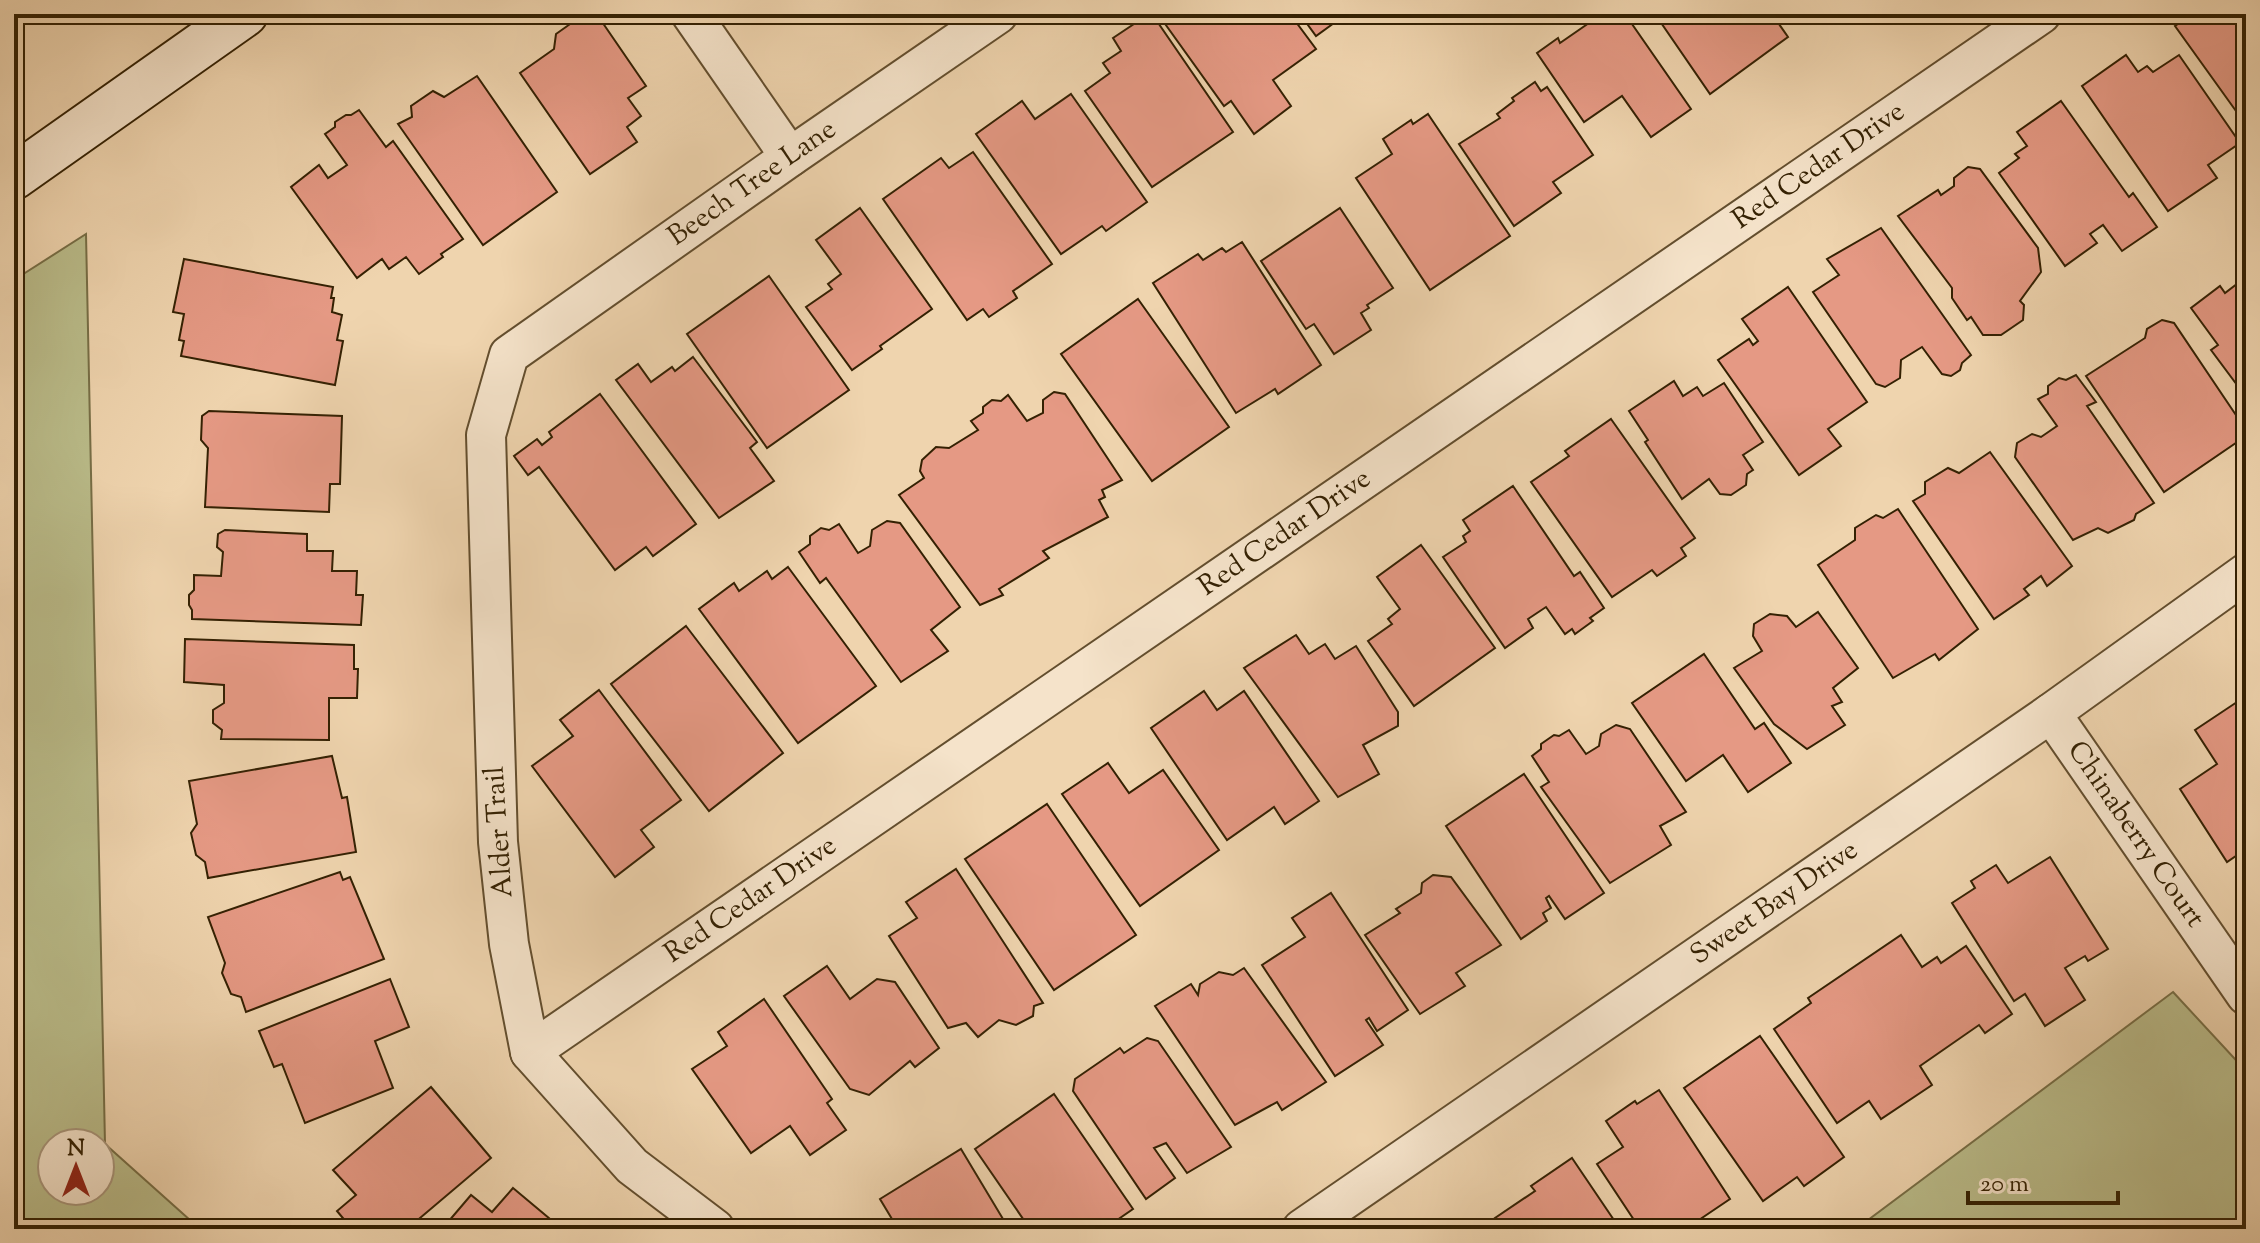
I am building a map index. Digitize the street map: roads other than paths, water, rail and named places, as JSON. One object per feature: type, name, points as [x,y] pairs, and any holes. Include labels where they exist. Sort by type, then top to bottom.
[{"type":"main road","points":[[14,177],[245,14]]},
{"type":"street","points":[[691,14],[790,157]]},
{"type":"street","name":"Beech Tree Lane","points":[[509,355],[998,14]]},
{"type":"street","name":"Red Cedar Drive","points":[[530,1052],[2041,14]]},
{"type":"street","name":"Alder Trail","points":[[509,355],[486,435],[497,826],[509,944],[530,1052]]},
{"type":"street","name":"Sweet Bay Drive","points":[[1302,1229],[2051,713],[2246,573]]},
{"type":"street","name":"Chinaberry Court","points":[[2051,713],[2246,995]]},
{"type":"street","points":[[530,1052],[632,1166],[715,1229]]}]
